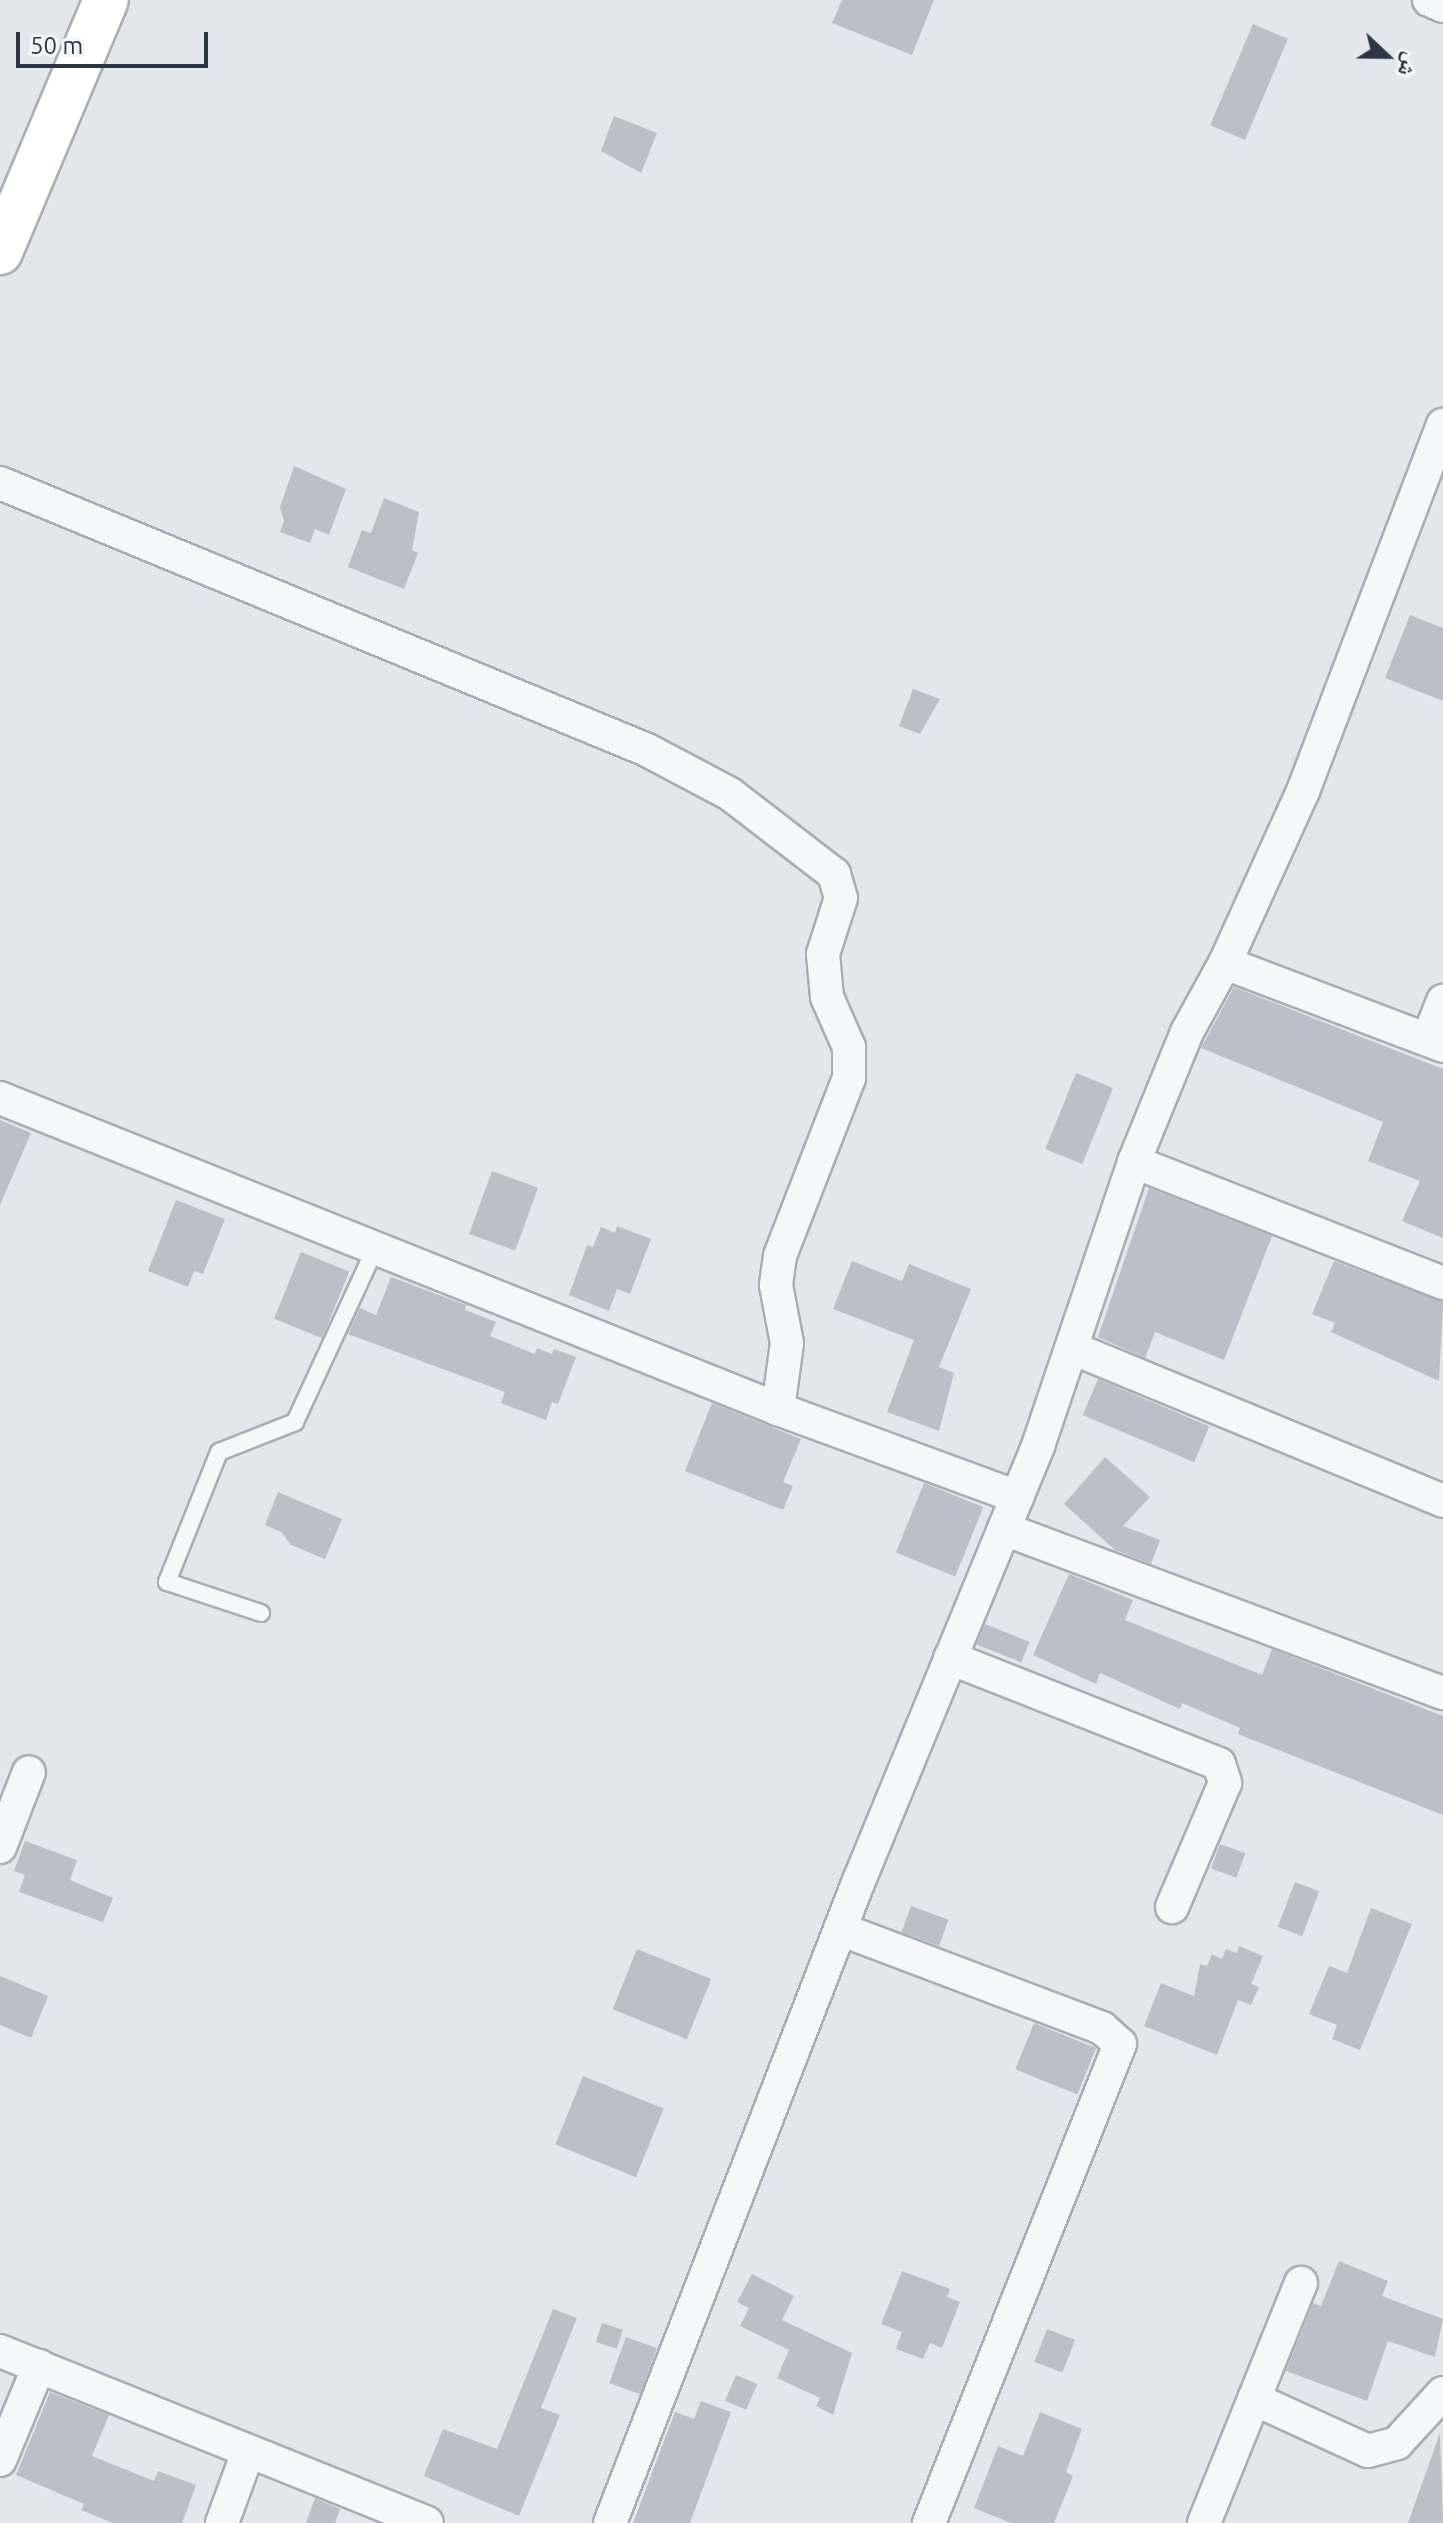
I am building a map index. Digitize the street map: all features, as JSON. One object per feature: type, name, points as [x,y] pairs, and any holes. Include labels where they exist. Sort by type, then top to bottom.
[{"type":"main road","points":[[0,252],[106,0]]},
{"type":"street","points":[[1429,0],[1443,6]]},
{"type":"street","points":[[610,2523],[840,1929],[1017,1497],[1072,1348],[1134,1162],[1187,1032],[1225,963],[1303,791],[1443,425]]},
{"type":"street","points":[[0,483],[647,750],[730,794],[834,874],[841,898],[823,954],[827,997],[849,1047],[849,1078],[780,1256],[776,1285],[787,1343],[778,1409]]},
{"type":"street","points":[[1225,963],[1435,1042],[1443,1001]]},
{"type":"street","points":[[0,1098],[778,1409],[1017,1497]]},
{"type":"street","points":[[1134,1162],[1443,1283]]},
{"type":"street","points":[[1072,1348],[1443,1501]]},
{"type":"street","points":[[1004,1529],[1443,1693]]},
{"type":"street","points":[[950,1658],[1219,1764],[1225,1783],[1172,1907]]},
{"type":"street","points":[[0,1847],[29,1772]]},
{"type":"street","points":[[840,1929],[1102,2028],[1120,2044],[929,2523]]},
{"type":"street","points":[[1204,2523],[1301,2283]]},
{"type":"street","points":[[0,2351],[427,2523]]},
{"type":"street","points":[[0,2460],[39,2366]]},
{"type":"street","points":[[1254,2399],[1368,2451],[1397,2443],[1443,2393]]},
{"type":"street","points":[[222,2523],[248,2452]]},
{"type":"lane","points":[[261,1613],[167,1582],[219,1452],[295,1422],[376,1247]]},
{"type":"building","points":[[842,0],[934,0],[912,55],[832,23]]},
{"type":"building","points":[[1253,24],[1288,39],[1245,140],[1210,125]]},
{"type":"building","points":[[614,116],[657,133],[641,173],[601,151]]},
{"type":"building","points":[[294,466],[346,489],[329,535],[315,529],[310,543],[280,532],[284,521],[280,507]]},
{"type":"building","points":[[384,498],[419,512],[412,550],[418,553],[404,589],[348,567],[362,530],[371,533]]},
{"type":"building","points":[[1410,615],[1443,628],[1443,701],[1385,678]]},
{"type":"building","points":[[913,689],[940,699],[920,734],[899,726]]},
{"type":"building","points":[[1234,987],[1443,1069],[1443,1238],[1402,1221],[1420,1181],[1368,1161],[1383,1122],[1201,1048]]},
{"type":"building","points":[[1076,1073],[1113,1088],[1082,1164],[1045,1149]]},
{"type":"building","points":[[0,1120],[31,1133],[0,1205]]},
{"type":"building","points":[[492,1171],[538,1188],[515,1251],[469,1234]]},
{"type":"building","points":[[1149,1188],[1272,1236],[1224,1360],[1155,1332],[1145,1358],[1098,1337]]},
{"type":"building","points":[[176,1200],[225,1219],[203,1274],[194,1271],[188,1287],[148,1271]]},
{"type":"building","points":[[617,1226],[651,1239],[630,1294],[617,1289],[609,1311],[569,1295],[587,1245],[593,1247],[601,1227],[615,1233]]},
{"type":"building","points":[[301,1252],[349,1271],[322,1338],[274,1319]]},
{"type":"building","points":[[852,1261],[902,1281],[909,1264],[971,1289],[939,1367],[954,1373],[939,1431],[887,1412],[914,1340],[833,1309]]},
{"type":"building","points":[[1334,1261],[1443,1302],[1439,1381],[1331,1332],[1335,1323],[1312,1314]]},
{"type":"building","points":[[391,1277],[466,1305],[465,1310],[496,1322],[490,1336],[535,1354],[537,1348],[552,1354],[554,1349],[576,1357],[558,1404],[552,1402],[546,1420],[501,1403],[505,1392],[348,1334],[360,1308],[376,1315]]},
{"type":"building","points":[[1098,1379],[1209,1426],[1194,1462],[1083,1415]]},
{"type":"building","points":[[712,1403],[801,1439],[783,1482],[793,1486],[783,1510],[685,1471]]},
{"type":"building","points":[[1105,1457],[1150,1497],[1123,1526],[1160,1540],[1151,1564],[1115,1550],[1064,1504]]},
{"type":"building","points":[[924,1483],[983,1507],[955,1577],[896,1553]]},
{"type":"building","points":[[278,1492],[342,1519],[325,1559],[291,1545],[281,1532],[265,1525]]},
{"type":"building","points":[[1069,1574],[1133,1600],[1125,1620],[1262,1675],[1272,1649],[1443,1716],[1443,1815],[1238,1734],[1240,1728],[1182,1703],[1180,1709],[1100,1673],[1096,1684],[1033,1655]]},
{"type":"building","points":[[985,1624],[1030,1642],[1021,1662],[977,1644]]},
{"type":"building","points":[[25,1841],[77,1860],[70,1880],[113,1898],[103,1922],[19,1892],[25,1875],[14,1871]]},
{"type":"building","points":[[1220,1844],[1245,1853],[1236,1878],[1211,1868]]},
{"type":"building","points":[[1295,1882],[1319,1891],[1302,1936],[1278,1927]]},
{"type":"building","points":[[911,1906],[949,1920],[939,1946],[901,1932]]},
{"type":"building","points":[[1371,1908],[1412,1924],[1360,2050],[1332,2039],[1337,2025],[1309,2014],[1329,1966],[1347,1973]]},
{"type":"building","points":[[1239,1946],[1263,1956],[1251,1984],[1259,1987],[1251,2005],[1238,2000],[1217,2055],[1144,2026],[1161,1983],[1194,1996],[1200,1964],[1207,1966],[1212,1954],[1222,1959],[1226,1949],[1237,1953]]},
{"type":"building","points":[[637,1949],[711,1979],[687,2039],[613,2009]]},
{"type":"building","points":[[0,1976],[48,1996],[31,2038],[0,2025]]},
{"type":"building","points":[[1034,2023],[1096,2048],[1077,2094],[1015,2069]]},
{"type":"building","points":[[583,2076],[664,2109],[636,2177],[555,2145]]},
{"type":"building","points":[[1339,2261],[1388,2281],[1382,2296],[1443,2319],[1435,2357],[1388,2341],[1367,2401],[1286,2371],[1313,2303],[1321,2306]]},
{"type":"building","points":[[902,2271],[950,2289],[947,2297],[960,2302],[942,2348],[930,2343],[923,2359],[896,2349],[902,2332],[881,2324]]},
{"type":"building","points":[[752,2274],[794,2296],[782,2320],[852,2353],[833,2415],[816,2406],[820,2398],[777,2378],[789,2350],[740,2326],[749,2308],[737,2302]]},
{"type":"building","points":[[553,2309],[577,2318],[541,2408],[560,2415],[519,2516],[424,2476],[443,2429],[497,2449]]},
{"type":"building","points":[[602,2323],[623,2330],[617,2349],[596,2342]]},
{"type":"building","points":[[1047,2329],[1075,2340],[1062,2372],[1034,2362]]},
{"type":"building","points":[[626,2337],[657,2348],[640,2394],[609,2383]]},
{"type":"building","points":[[736,2375],[757,2384],[746,2410],[725,2401]]},
{"type":"building","points":[[50,2392],[109,2415],[92,2456],[154,2481],[158,2471],[196,2485],[182,2523],[113,2523],[81,2510],[84,2504],[16,2475]]},
{"type":"building","points":[[701,2401],[731,2412],[690,2523],[633,2523],[675,2412],[694,2419]]},
{"type":"building","points":[[1040,2412],[1082,2429],[1066,2472],[1073,2476],[1054,2523],[1011,2523],[974,2508],[998,2446],[1023,2456]]},
{"type":"building","points":[[1440,2433],[1443,2523],[1408,2523]]},
{"type":"building","points":[[315,2498],[340,2509],[335,2523],[306,2523]]}]
